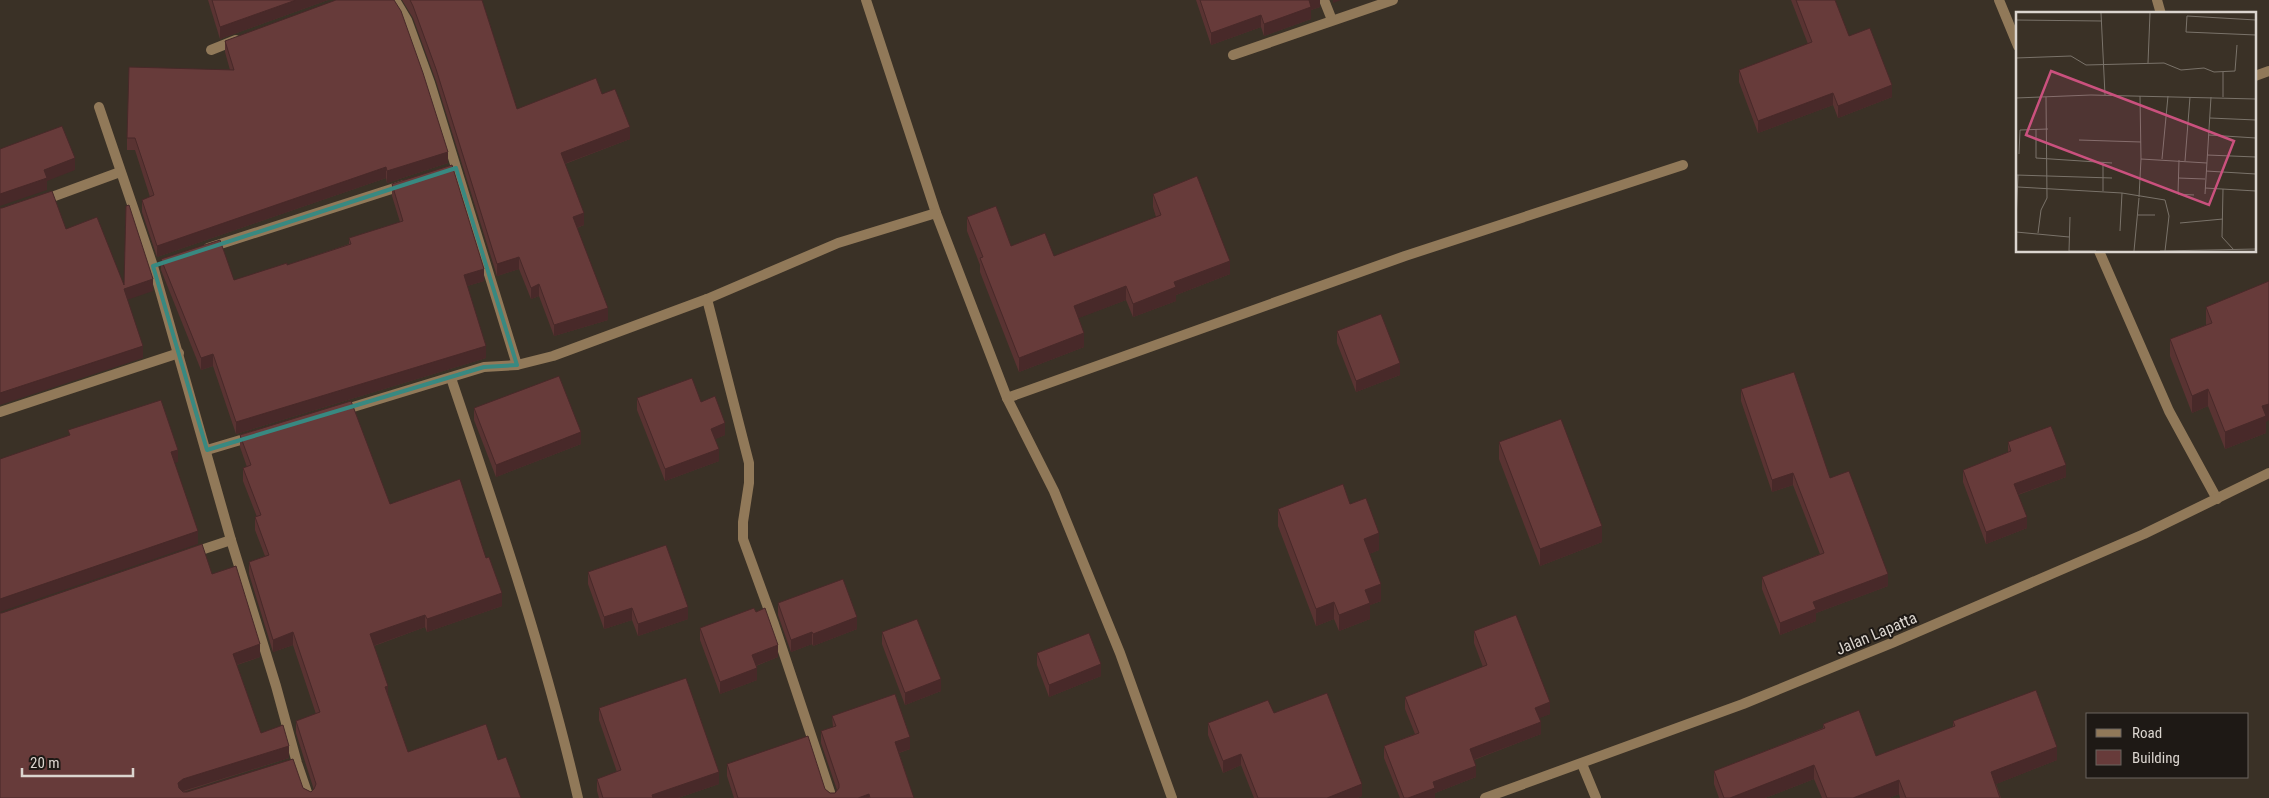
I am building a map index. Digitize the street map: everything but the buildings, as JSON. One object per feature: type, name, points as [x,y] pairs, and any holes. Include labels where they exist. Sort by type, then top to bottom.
[{"type":"street","points":[[395,0],[407,20],[415,41],[452,170],[517,365]]},
{"type":"street","points":[[866,0],[936,213],[1007,398],[1054,491],[1081,555],[1120,653],[1172,798]]},
{"type":"street","points":[[1324,0],[1332,20]]},
{"type":"street","points":[[1233,55],[1393,0]]},
{"type":"street","points":[[1999,0],[2016,41]]},
{"type":"street","points":[[2156,0],[2160,12]]},
{"type":"street","points":[[211,50],[247,36]]},
{"type":"street","points":[[2256,76],[2269,71]]},
{"type":"street","points":[[99,107],[120,172],[158,264],[179,353],[231,540],[276,686],[292,764],[309,798]]},
{"type":"street","points":[[1007,398],[1405,256],[1683,165]]},
{"type":"street","points":[[32,204],[120,172]]},
{"type":"street","points":[[200,251],[418,180]]},
{"type":"street","points":[[329,414],[484,367],[517,365],[595,342],[707,299],[838,242],[936,213]]},
{"type":"street","points":[[2099,252],[2169,411],[2217,499]]},
{"type":"street","points":[[707,299],[749,464],[742,522],[743,540],[774,624],[832,798]]},
{"type":"street","points":[[0,412],[179,353]]},
{"type":"street","points":[[451,378],[510,552],[560,721],[578,798]]},
{"type":"street","points":[[207,450],[263,433]]},
{"type":"street","name":"Jalan Lapatta","points":[[1485,798],[1743,704],[1894,642],[2144,534],[2269,473]]},
{"type":"street","points":[[186,556],[231,540]]},
{"type":"street","points":[[1582,764],[1596,798]]},
{"type":"highlighted area","points":[[456,168],[517,365],[484,367],[207,450],[153,266]]}]
